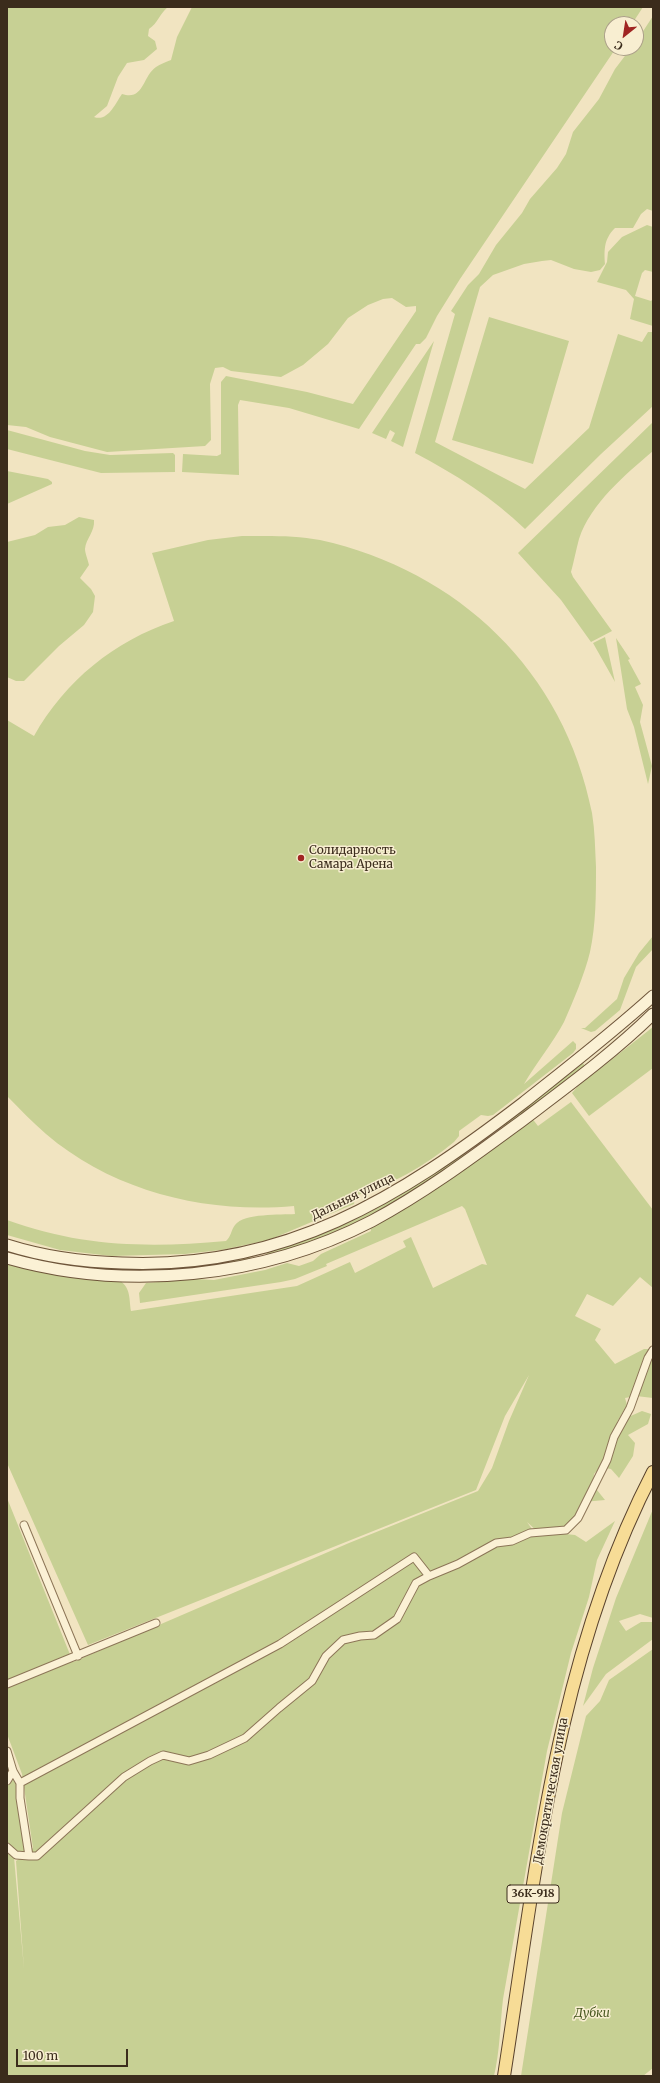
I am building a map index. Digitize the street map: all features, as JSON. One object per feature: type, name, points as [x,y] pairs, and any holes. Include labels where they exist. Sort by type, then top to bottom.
[{"type":"main road","name":"Дальняя улица","points":[[7,1245],[52,1257],[95,1262],[168,1264],[233,1256],[309,1233],[386,1197],[478,1136],[592,1049],[653,996]]},
{"type":"main road","points":[[7,1258],[67,1271],[132,1276],[204,1272],[260,1262],[303,1250],[371,1221],[442,1179],[486,1148],[600,1060],[653,1014]]},
{"type":"main road","points":[[592,1049],[600,1060]]},
{"type":"main road","points":[[478,1136],[486,1148]]},
{"type":"main road","points":[[256,1250],[260,1262]]},
{"type":"main road","name":"Демократическая улица","points":[[504,2076],[551,1774],[565,1713],[606,1577],[638,1501],[653,1472]]},
{"type":"street","points":[[7,1847],[16,1855],[37,1856],[48,1848],[124,1778],[150,1761],[163,1755],[189,1761],[208,1755],[245,1738],[278,1708],[312,1681],[326,1656],[343,1640],[360,1636],[374,1636],[397,1619],[416,1583],[458,1564],[496,1543],[512,1540],[530,1533],[566,1530],[578,1518],[607,1460],[614,1437],[630,1408],[648,1358],[653,1350]]},
{"type":"street","points":[[24,1525],[78,1656]]},
{"type":"street","points":[[20,1783],[280,1644],[414,1558],[429,1576]]},
{"type":"street","points":[[7,1684],[156,1623]]},
{"type":"street","points":[[7,1751],[13,1771],[20,1783],[20,1798],[28,1856]]},
{"type":"street","points":[[7,1781],[13,1771]]},
{"type":"green space","points":[[7,7],[168,7],[155,24],[149,29],[148,36],[155,41],[157,49],[144,60],[127,63],[118,77],[107,106],[94,117],[99,118],[107,115],[111,111],[122,94],[135,94],[142,87],[151,71],[161,64],[171,60],[177,37],[192,7],[643,7],[637,16],[604,16],[604,56],[611,56],[460,279],[437,316],[426,338],[420,344],[416,344],[359,429],[289,408],[240,400],[238,405],[239,475],[182,472],[183,454],[217,456],[221,454],[221,382],[226,376],[307,392],[353,404],[416,311],[416,306],[406,307],[392,298],[383,299],[368,305],[348,318],[328,344],[303,365],[281,377],[231,371],[223,367],[215,368],[210,384],[211,440],[205,446],[107,452],[50,437],[26,427],[7,425]]},
{"type":"green space","points":[[653,16],[653,211],[647,209],[641,214],[633,228],[615,228],[611,232],[605,249],[605,264],[600,270],[591,272],[574,269],[551,260],[542,261],[524,264],[493,275],[480,287],[435,442],[525,489],[589,428],[618,334],[642,342],[648,332],[653,332],[653,406],[601,454],[525,529],[500,507],[473,487],[445,469],[415,453],[455,314],[451,311],[468,285],[479,274],[496,245],[522,213],[530,199],[557,168],[566,154],[573,132],[599,99],[615,69],[625,56],[644,56],[644,30]]},
{"type":"green space","points":[[647,225],[653,227],[653,272],[645,270],[642,273],[635,296],[651,301],[653,299],[653,326],[630,319],[634,299],[626,290],[597,282],[607,262],[608,252],[622,237]]},
{"type":"green space","points":[[489,317],[569,341],[533,464],[452,440]]},
{"type":"green space","points":[[434,341],[403,447],[391,441],[395,433],[390,430],[386,439],[372,433]]},
{"type":"green space","points":[[653,422],[653,451],[610,490],[592,513],[584,526],[579,539],[571,572],[573,577],[612,631],[591,642],[561,600],[518,553]]},
{"type":"green space","points":[[7,430],[85,451],[110,455],[173,453],[175,455],[175,472],[101,473],[7,449]]},
{"type":"green space","points":[[7,471],[48,479],[52,482],[52,484],[7,504]]},
{"type":"green space","points":[[79,517],[94,520],[93,528],[85,549],[89,565],[80,578],[91,589],[95,596],[93,612],[84,625],[59,646],[24,681],[16,681],[7,677],[7,542],[35,535],[48,527],[65,525]]},
{"type":"green space","name":"Солидарность Самара Арена","points":[[242,536],[311,538],[320,540],[370,555],[417,576],[460,603],[498,635],[530,672],[557,715],[578,762],[593,820],[596,888],[595,921],[592,942],[582,978],[564,1022],[524,1084],[573,1041],[576,1044],[576,1049],[573,1053],[493,1115],[481,1115],[459,1131],[459,1136],[454,1142],[419,1167],[382,1186],[355,1196],[354,1204],[269,1240],[221,1250],[185,1254],[111,1256],[60,1250],[7,1235],[7,1220],[62,1236],[115,1243],[142,1245],[226,1241],[235,1225],[246,1218],[263,1215],[295,1214],[294,1206],[261,1208],[195,1202],[163,1195],[131,1184],[101,1171],[73,1154],[46,1134],[7,1096],[7,720],[34,736],[46,716],[76,681],[93,665],[131,640],[152,629],[174,621],[152,553],[208,540]]},
{"type":"green space","points":[[605,637],[615,682],[593,643]]},
{"type":"green space","points":[[616,638],[630,659],[628,660],[641,684],[635,687],[643,705],[640,722],[652,766],[648,784],[634,727],[627,709]]},
{"type":"green space","points":[[653,936],[653,949],[636,967],[620,1010],[595,1031],[591,1032],[581,1028],[585,1028],[617,999],[624,978],[639,953]]},
{"type":"green space","points":[[653,1027],[653,1068],[589,1116],[572,1093],[578,1086]]},
{"type":"green space","points":[[583,1063],[586,1068],[505,1128],[503,1125]]},
{"type":"green space","points":[[571,1102],[653,1210],[653,1288],[640,1277],[613,1306],[587,1294],[575,1316],[601,1329],[595,1340],[615,1364],[644,1349],[653,1349],[653,1398],[636,1396],[625,1398],[627,1405],[617,1422],[642,1411],[651,1414],[648,1424],[628,1435],[635,1443],[633,1456],[619,1478],[611,1469],[600,1467],[594,1474],[593,1485],[605,1500],[583,1502],[575,1522],[559,1530],[538,1532],[527,1522],[532,1529],[513,1537],[556,1533],[575,1535],[586,1542],[615,1521],[597,1560],[589,1597],[571,1653],[547,1751],[503,1999],[499,2048],[494,2076],[7,2076],[7,1852],[14,1857],[24,1969],[16,1861],[23,1856],[7,1848],[7,1756],[20,1783],[28,1852],[33,1848],[22,1774],[7,1734],[7,1498],[73,1662],[349,1543],[478,1491],[492,1468],[509,1421],[529,1375],[505,1416],[476,1490],[88,1645],[7,1463],[7,1263],[120,1281],[128,1290],[131,1311],[297,1286],[350,1262],[355,1273],[406,1247],[403,1241],[411,1237],[433,1288],[482,1264],[487,1265],[465,1209],[462,1206],[326,1264],[327,1266],[295,1279],[140,1303],[139,1293],[146,1283],[196,1279],[214,1280],[265,1270],[287,1263],[299,1266],[313,1261],[321,1254],[371,1231],[370,1226],[531,1117],[538,1126]]},
{"type":"green space","points":[[465,1152],[468,1156],[415,1192],[380,1212],[325,1236],[267,1256],[266,1251],[321,1233],[377,1207],[431,1176]]},
{"type":"green space","points":[[7,1248],[61,1261],[250,1255],[251,1260],[157,1272],[114,1271],[71,1266],[28,1258],[7,1253]]},
{"type":"green space","points":[[653,1509],[653,1618],[640,1614],[619,1621],[626,1631],[641,1622],[652,1622],[653,1639],[606,1674],[583,1706],[593,1668],[616,1598]]},
{"type":"green space","name":"Дубки","points":[[653,1649],[653,2068],[643,2076],[521,2076],[562,1813],[586,1716],[600,1701],[609,1680]]},
{"type":"place","name":"Солидарность Самара Арена","points":[[301,858]]}]
